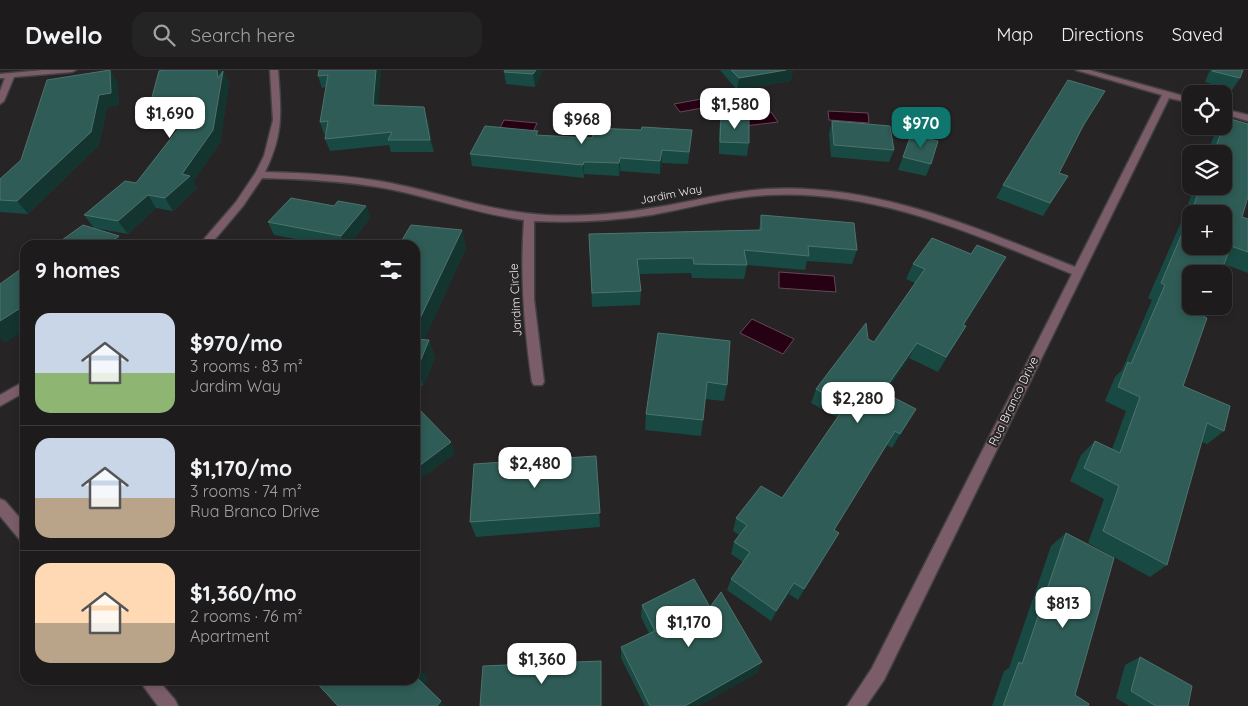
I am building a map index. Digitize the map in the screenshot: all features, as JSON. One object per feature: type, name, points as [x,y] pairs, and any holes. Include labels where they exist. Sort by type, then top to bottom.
[{"type":"street","points":[[0,76],[72,70]]},
{"type":"street","points":[[209,240],[236,210],[259,175],[270,148],[277,121],[274,70]]},
{"type":"street","points":[[1080,70],[1182,98]]},
{"type":"street","points":[[0,101],[11,74]]},
{"type":"street","name":"Rua Branco Drive","points":[[856,706],[878,674],[1167,94]]},
{"type":"street","points":[[1232,113],[1248,118]]},
{"type":"street","name":"Jardim Way","points":[[259,175],[307,176],[391,186],[466,206],[529,217],[582,218],[633,214],[724,196],[769,191],[817,192],[868,198],[918,211],[1078,272]]},
{"type":"street","name":"Jardim Circle","points":[[529,217],[526,246],[529,330],[538,382]]},
{"type":"street","points":[[0,401],[20,389]]},
{"type":"street","points":[[0,505],[20,529]]},
{"type":"street","points":[[151,685],[169,706]]},
{"type":"shaded area","points":[[707,98],[713,106],[680,112],[674,104]]},
{"type":"shaded area","points":[[828,111],[868,113],[869,123],[829,120]]},
{"type":"shaded area","points":[[771,112],[778,122],[745,126],[738,116]]},
{"type":"shaded area","points":[[504,120],[537,123],[533,132],[500,128]]},
{"type":"shaded area","points":[[779,272],[834,276],[836,292],[779,288]]},
{"type":"shaded area","points":[[752,319],[794,339],[783,354],[740,333]]},
{"type":"building","points":[[110,70],[111,93],[99,95],[91,132],[17,201],[0,200],[0,179],[21,160],[47,80]]},
{"type":"building","points":[[217,70],[218,78],[223,71],[213,130],[182,174],[190,176],[165,198],[148,195],[118,221],[84,215],[125,181],[136,183],[193,110],[147,116],[159,71]]},
{"type":"building","points":[[319,70],[376,70],[373,105],[424,107],[430,140],[388,140],[392,132],[325,139],[328,121],[320,122],[328,75],[318,76]]},
{"type":"building","points":[[505,70],[536,70],[533,74],[504,72]]},
{"type":"building","points":[[731,70],[786,70],[739,78]]},
{"type":"building","points":[[1213,70],[1243,70],[1240,78]]},
{"type":"building","points":[[1068,80],[1105,91],[1084,124],[1059,173],[1068,176],[1050,203],[1003,185]]},
{"type":"building","points":[[721,117],[749,119],[749,143],[720,142]]},
{"type":"building","points":[[1232,119],[1248,124],[1248,197],[1242,217],[1248,219],[1248,252],[1232,246],[1232,205],[1194,205],[1198,195],[1232,195],[1232,145],[1216,145],[1220,135],[1232,135]]},
{"type":"building","points":[[832,121],[890,126],[894,150],[834,145]]},
{"type":"building","points":[[485,126],[538,131],[536,135],[592,138],[594,128],[641,130],[642,127],[692,130],[689,152],[662,150],[660,161],[620,158],[619,163],[584,162],[583,165],[470,154]]},
{"type":"building","points":[[911,135],[938,141],[931,164],[903,157]]},
{"type":"building","points":[[291,198],[334,206],[338,201],[366,206],[341,236],[268,222]]},
{"type":"building","points":[[761,215],[854,223],[857,250],[808,246],[809,256],[744,250],[747,265],[694,264],[693,258],[637,259],[641,291],[592,293],[589,234],[761,230]]},
{"type":"building","points":[[83,225],[119,236],[114,240],[62,240]]},
{"type":"building","points":[[411,225],[462,230],[420,318],[420,240],[402,240]]},
{"type":"building","points":[[1182,233],[1182,255],[1227,255],[1224,265],[1182,265],[1182,315],[1205,315],[1204,317],[1207,318],[1183,386],[1230,406],[1224,431],[1207,423],[1167,565],[1103,531],[1119,486],[1084,468],[1095,441],[1120,453],[1140,397],[1118,387],[1128,362],[1131,364],[1165,285],[1161,283]]},
{"type":"building","points":[[932,238],[971,254],[977,245],[1006,257],[963,325],[966,326],[946,357],[917,343],[883,392],[916,409],[900,434],[895,431],[834,530],[839,533],[804,589],[794,583],[776,611],[731,579],[750,552],[734,542],[747,525],[736,518],[761,486],[782,498],[846,405],[816,389],[866,323],[868,339],[874,342],[925,269],[913,264]]},
{"type":"building","points":[[20,270],[20,308],[0,321],[0,284]]},
{"type":"building","points":[[658,333],[730,341],[727,385],[707,382],[703,420],[646,414]]},
{"type":"building","points":[[420,339],[429,340],[420,362]]},
{"type":"building","points":[[420,410],[451,442],[420,465]]},
{"type":"building","points":[[596,456],[600,513],[470,522],[474,464]]},
{"type":"building","points":[[1066,533],[1114,558],[1075,695],[1089,704],[1088,706],[1003,706],[1019,662],[1022,664]]},
{"type":"building","points":[[694,579],[710,607],[721,592],[762,662],[685,706],[650,706],[621,647],[655,631],[642,605]]},
{"type":"building","points":[[1140,657],[1192,686],[1188,706],[1156,706],[1131,691]]},
{"type":"building","points":[[601,661],[601,706],[480,706],[483,666]]},
{"type":"building","points":[[420,681],[441,701],[437,706],[338,706],[319,685],[420,685]]}]
